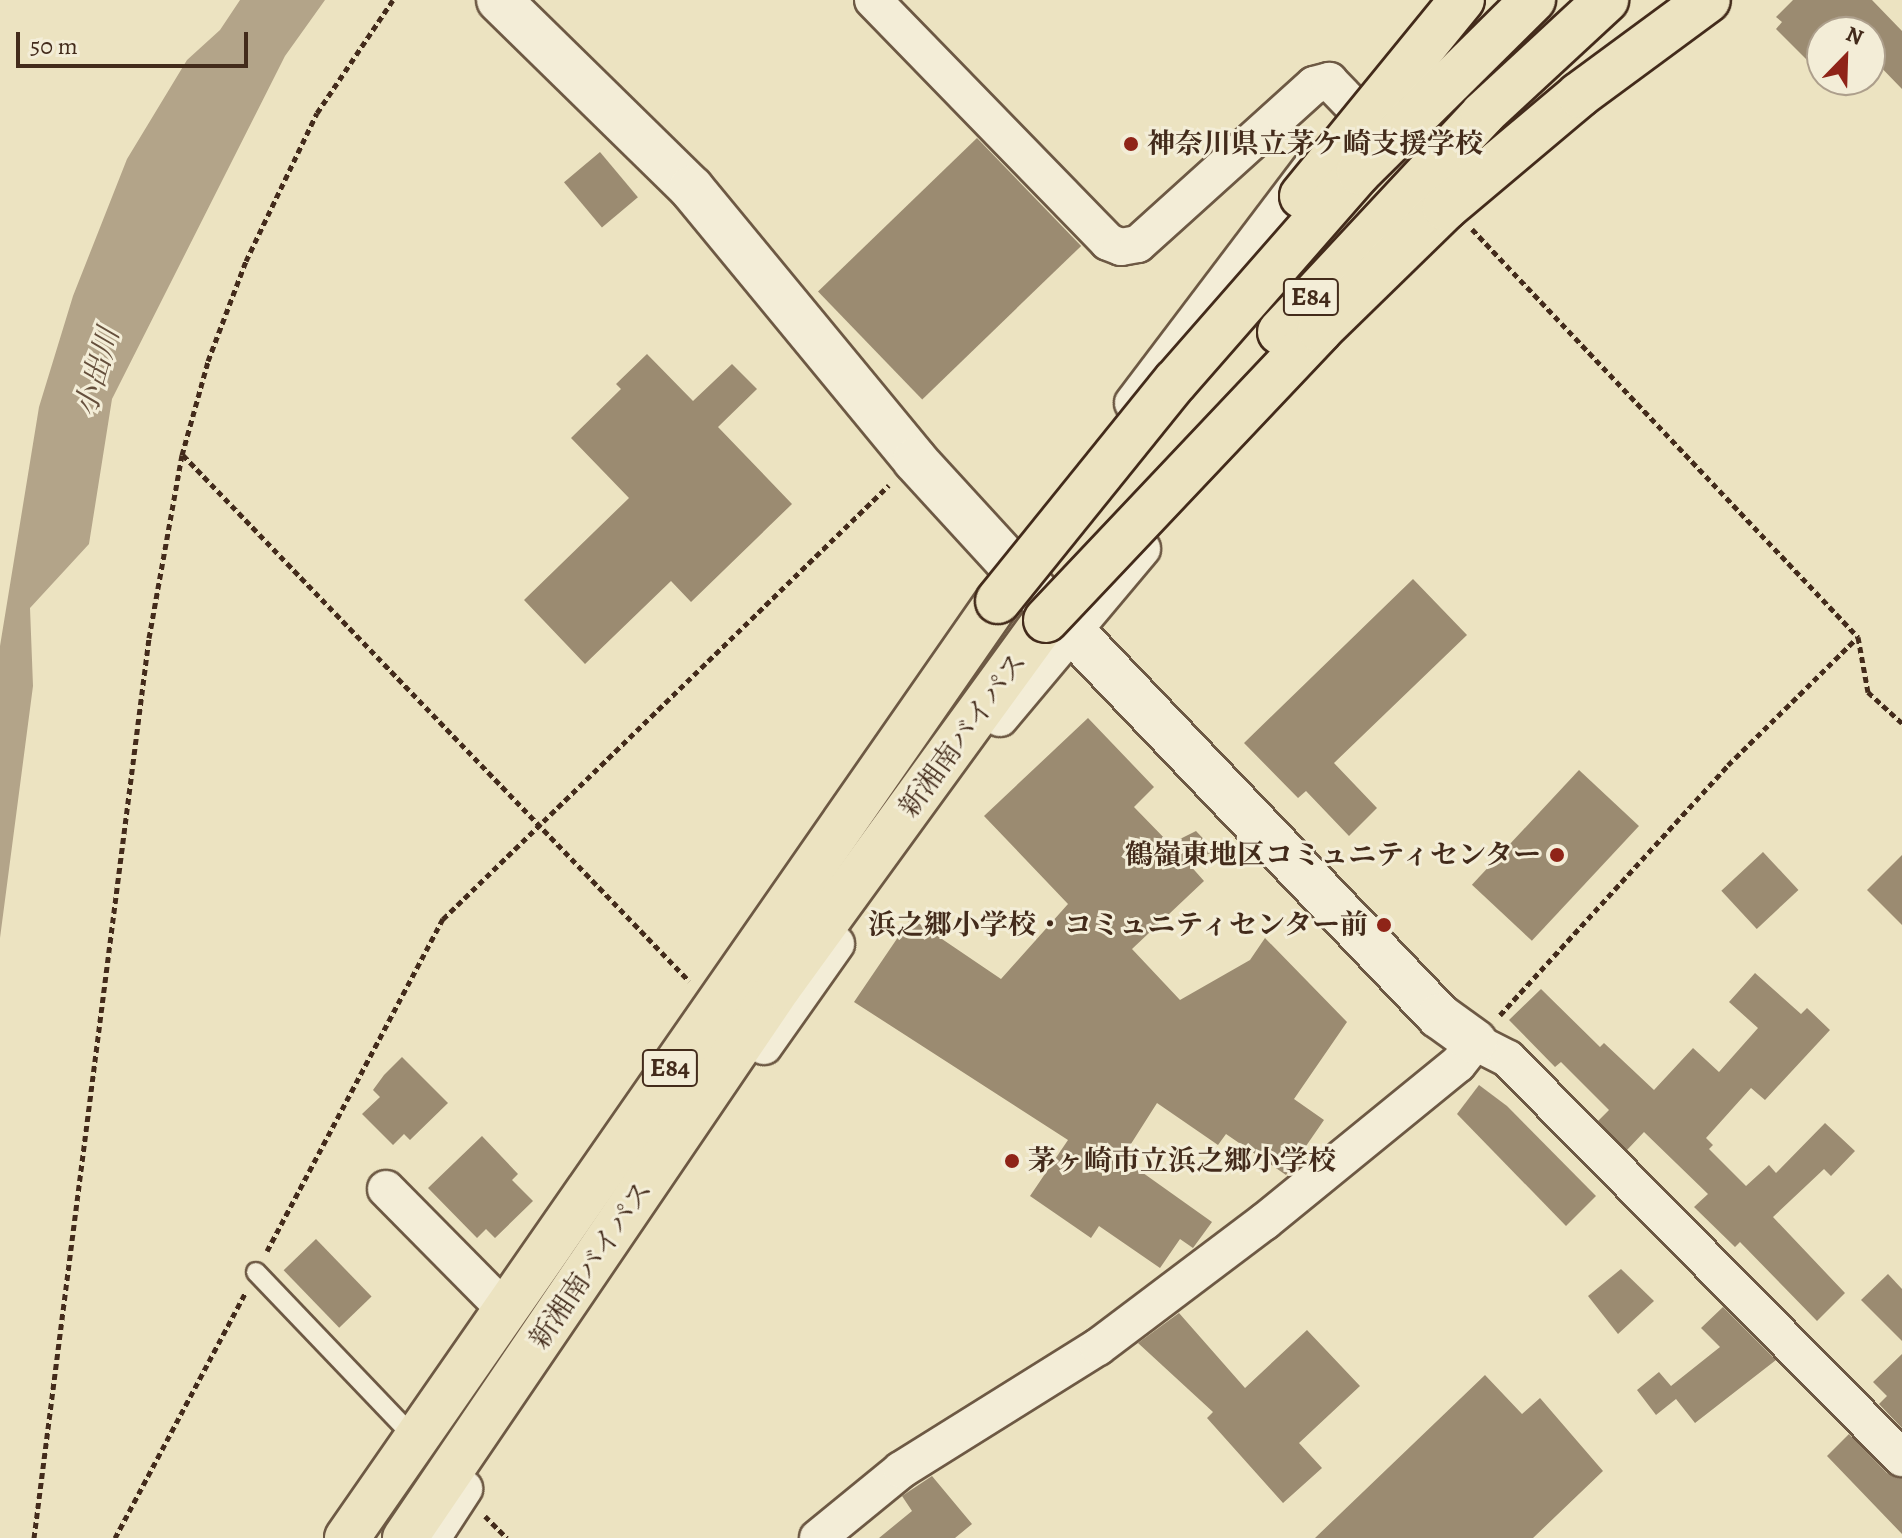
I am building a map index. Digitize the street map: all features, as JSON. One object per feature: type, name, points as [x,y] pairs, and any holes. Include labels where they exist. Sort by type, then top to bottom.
[{"type":"highway","name":"E84","points":[[1004,583],[1192,337],[1462,0]]},
{"type":"highway","name":"新湘南バイパス","points":[[347,1538],[1004,583],[1359,172],[1533,0]]},
{"type":"highway","name":"新湘南バイパス","points":[[405,1538],[779,987],[1058,625],[1162,470],[1345,257],[1483,114],[1606,0]]},
{"type":"highway","points":[[1058,625],[1320,330],[1445,208],[1579,95],[1708,0]]},
{"type":"street","points":[[499,0],[691,188],[915,460],[1004,583],[1058,625],[1418,995],[1475,1042],[1508,1059],[1902,1458]]},
{"type":"street","points":[[873,0],[1108,242],[1121,247],[1138,244],[1314,85],[1329,81],[1356,109]]},
{"type":"street","points":[[332,1538],[494,1298],[704,997],[1004,583],[1356,109],[1462,0]]},
{"type":"street","points":[[432,1538],[767,1042],[975,749],[1058,625],[1384,284],[1694,0]]},
{"type":"street","points":[[818,1538],[901,1470],[1098,1347],[1264,1222],[1458,1064],[1475,1042]]},
{"type":"street","points":[[386,1189],[494,1298]]},
{"type":"lane","points":[[256,1272],[406,1429]]},
{"type":"path","points":[[34,1538],[147,654],[182,455],[208,361],[246,261],[317,113],[393,0]]},
{"type":"path","points":[[1458,214],[1858,637],[1868,692],[1902,723]]},
{"type":"path","points":[[182,455],[704,997]]},
{"type":"path","points":[[115,1538],[433,934],[915,460]]},
{"type":"path","points":[[1475,1042],[1728,765],[1858,637]]},
{"type":"water","name":"小出川","points":[[240,0],[325,0],[285,56],[112,399],[89,544],[30,608],[33,686],[0,938],[0,646],[39,407],[73,296],[127,159],[187,60],[220,30]]},
{"type":"building","points":[[1793,0],[1872,0],[1902,31],[1902,89],[1886,72],[1886,16],[1806,16],[1806,59],[1776,29],[1782,22],[1776,17]]},
{"type":"building","points":[[977,138],[1081,246],[922,399],[818,292]]},
{"type":"building","points":[[600,152],[638,197],[602,227],[564,182]]},
{"type":"building","points":[[647,354],[693,401],[732,364],[757,389],[718,427],[792,504],[691,602],[671,581],[585,664],[524,600],[629,498],[571,438],[621,389],[616,384]]},
{"type":"building","points":[[1413,579],[1467,635],[1334,763],[1377,808],[1349,836],[1306,791],[1298,798],[1244,743]]},
{"type":"building","points":[[1088,718],[1154,787],[1134,807],[1170,844],[1196,831],[1215,851],[1188,863],[1204,881],[1132,949],[1180,1000],[1250,960],[1265,938],[1347,1022],[1294,1099],[1324,1120],[1286,1175],[1226,1134],[1218,1145],[1157,1103],[1122,1158],[1212,1222],[1193,1248],[1180,1239],[1160,1268],[1099,1226],[1091,1238],[1030,1196],[1068,1140],[854,1002],[911,918],[1001,979],[1068,904],[984,816]]},
{"type":"building","name":"鶴嶺東地区コミュニティセンター","points":[[1579,770],[1639,826],[1532,941],[1472,885]]},
{"type":"building","points":[[1763,852],[1798,890],[1757,929],[1721,891]]},
{"type":"building","points":[[1902,855],[1902,925],[1867,890]]},
{"type":"building","points":[[1755,973],[1801,1014],[1807,1008],[1830,1030],[1765,1100],[1751,1088],[1706,1138],[1713,1145],[1709,1149],[1746,1186],[1769,1165],[1776,1173],[1825,1123],[1855,1151],[1831,1176],[1824,1169],[1773,1217],[1845,1293],[1817,1321],[1740,1242],[1735,1247],[1694,1207],[1708,1194],[1644,1132],[1627,1150],[1598,1121],[1609,1110],[1561,1062],[1555,1067],[1509,1020],[1541,989],[1600,1047],[1604,1043],[1654,1090],[1693,1048],[1719,1072],[1758,1028],[1729,1002]]},
{"type":"building","points":[[402,1057],[448,1103],[410,1140],[404,1134],[393,1145],[362,1114],[380,1097],[373,1090]]},
{"type":"building","points":[[1479,1085],[1507,1106],[1596,1196],[1566,1226],[1457,1114]]},
{"type":"building","points":[[482,1136],[518,1174],[512,1180],[533,1201],[495,1238],[486,1229],[477,1238],[428,1188]]},
{"type":"building","points":[[316,1239],[372,1297],[339,1328],[284,1270]]},
{"type":"building","points":[[1621,1269],[1654,1301],[1618,1334],[1588,1296]]},
{"type":"building","points":[[1888,1274],[1902,1289],[1902,1341],[1861,1300]]},
{"type":"building","points":[[1723,1307],[1776,1360],[1695,1423],[1676,1399],[1656,1415],[1637,1390],[1659,1372],[1671,1386],[1720,1347],[1701,1328]]},
{"type":"building","points":[[1179,1313],[1245,1388],[1307,1330],[1360,1386],[1299,1443],[1322,1468],[1283,1503],[1207,1418],[1213,1412],[1138,1343]]},
{"type":"building","points":[[1902,1354],[1902,1428],[1879,1404],[1887,1396],[1873,1382]]},
{"type":"building","points":[[1485,1375],[1522,1414],[1540,1398],[1603,1471],[1533,1538],[1315,1538]]},
{"type":"building","points":[[1849,1434],[1887,1473],[1902,1478],[1902,1534],[1827,1456]]},
{"type":"building","points":[[932,1476],[972,1524],[955,1538],[879,1538],[912,1511],[902,1496]]},
{"type":"place","name":"神奈川県立茅ケ崎支援学校","points":[[1131,144]]},
{"type":"place","name":"鶴嶺東地区コミュニティセンター","points":[[1557,855]]},
{"type":"place","name":"浜之郷小学校・コミュニティセンター前","points":[[1384,925]]},
{"type":"place","name":"茅ヶ崎市立浜之郷小学校","points":[[1012,1161]]}]
